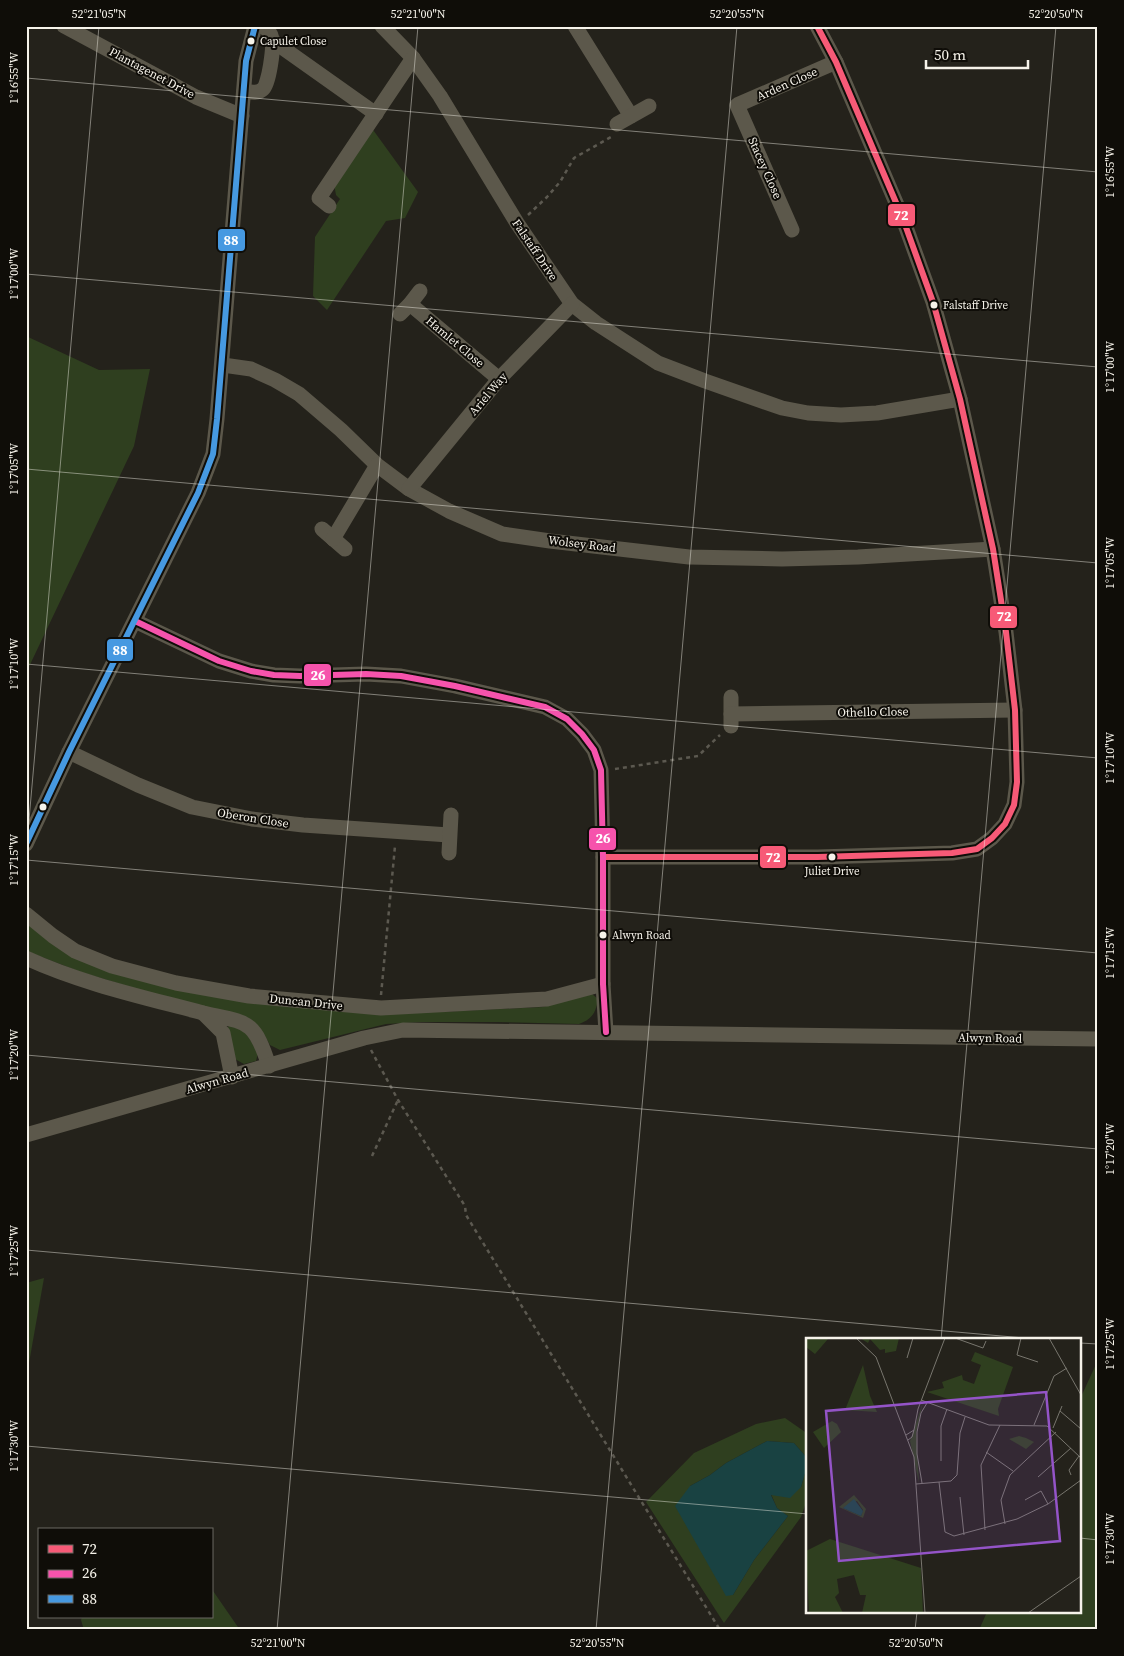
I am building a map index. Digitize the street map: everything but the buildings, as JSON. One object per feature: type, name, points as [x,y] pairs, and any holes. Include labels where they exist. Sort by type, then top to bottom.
[{"type":"street","name":"Plantagenet Drive","points":[[64,26],[196,96],[242,116]]},
{"type":"street","points":[[26,844],[69,752],[198,494],[213,454],[223,365],[246,61],[255,26]]},
{"type":"street","points":[[263,26],[269,32],[273,41],[376,114]]},
{"type":"street","name":"Falstaff Drive","points":[[382,26],[413,58],[440,96],[516,223],[572,304],[596,323],[658,363],[782,408],[808,413],[840,415],[877,412],[960,399]]},
{"type":"street","points":[[575,26],[631,116]]},
{"type":"street","points":[[603,857],[818,857],[952,853],[977,849],[992,838],[1005,824],[1014,805],[1017,782],[1015,710],[993,549],[960,399],[933,302],[904,219],[836,62],[817,26]]},
{"type":"street","points":[[244,91],[256,92],[261,91],[265,87],[273,41]]},
{"type":"street","points":[[329,206],[319,198],[413,58]]},
{"type":"street","name":"Arden Close","points":[[737,106],[836,62]]},
{"type":"street","points":[[617,124],[649,106]]},
{"type":"street","name":"Stacey Close","points":[[737,106],[792,230]]},
{"type":"street","name":"Hamlet Close","points":[[420,291],[405,309],[499,379]]},
{"type":"street","name":"Ariel Way","points":[[409,489],[499,379],[572,304]]},
{"type":"street","name":"Wolsey Road","points":[[223,365],[251,369],[299,394],[341,430],[377,465],[409,489],[450,511],[502,534],[689,556],[782,560],[993,549]]},
{"type":"street","points":[[345,549],[328,534],[377,465]]},
{"type":"street","points":[[135,621],[219,661],[251,671],[292,676],[366,674],[401,676],[455,686],[545,707],[567,719],[594,750],[601,770],[603,984],[606,1032]]},
{"type":"street","points":[[731,698],[731,720]]},
{"type":"street","name":"Othello Close","points":[[731,720],[1015,710]]},
{"type":"street","name":"Oberon Close","points":[[69,752],[138,785],[192,807],[252,820],[449,835]]},
{"type":"street","points":[[449,853],[451,815]]},
{"type":"street","name":"Duncan Drive","points":[[26,914],[75,951],[112,966],[214,991],[380,1008],[547,999],[603,984]]},
{"type":"street","points":[[26,958],[97,985],[239,1021],[253,1028],[262,1043],[269,1066]]},
{"type":"street","points":[[203,1013],[223,1033],[232,1077]]},
{"type":"street","name":"Alwyn Road","points":[[26,1135],[364,1038],[403,1030],[1098,1039]]},
{"type":"path","points":[[516,223],[547,197],[560,182],[574,158],[618,132],[617,124]]},
{"type":"path","points":[[601,770],[616,770],[698,756],[731,720]]},
{"type":"path","points":[[380,1008],[396,832]]},
{"type":"path","points":[[364,1038],[398,1100],[465,1206],[466,1215],[720,1630]]},
{"type":"path","points":[[372,1156],[398,1100]]},
{"type":"path","points":[[465,1206],[469,1208]]},
{"type":"green space","points":[[371,127],[418,192],[405,218],[386,221],[327,310],[313,296],[315,237],[340,199],[336,195],[334,184]]},
{"type":"green space","points":[[26,336],[99,370],[150,369],[134,446],[26,673]]},
{"type":"green space","points":[[26,921],[149,982],[440,1012],[543,1007],[591,993],[598,999],[593,1015],[579,1024],[422,1022],[386,1024],[280,1050],[270,1045],[265,1036],[26,951]]},
{"type":"green space","points":[[230,1025],[244,1029],[258,1053],[256,1061],[244,1064],[235,1059],[226,1029]]},
{"type":"green space","points":[[44,1278],[26,1380],[26,1283]]},
{"type":"green space","points":[[1098,1360],[1098,1630],[979,1630],[986,1614],[1082,1614],[1082,1395]]},
{"type":"green space","points":[[785,1418],[806,1433],[806,1457],[794,1443],[767,1441],[726,1463],[690,1486],[733,1595],[754,1560],[788,1516],[777,1508],[771,1494],[801,1487],[806,1470],[806,1503],[801,1517],[724,1623],[646,1502],[694,1453],[756,1424]]},
{"type":"green space","points":[[212,1589],[240,1630],[84,1630],[82,1618],[212,1618]]},
{"type":"water","points":[[767,1441],[794,1443],[806,1457],[806,1470],[801,1487],[790,1498],[771,1495],[777,1508],[788,1516],[754,1560],[733,1595],[726,1596],[675,1506],[690,1486],[726,1463]]},
{"type":"transit line","name":"88","points":[[26,844],[69,752],[198,493],[213,454],[246,61],[255,26]]},
{"type":"transit line","name":"72","points":[[603,857],[818,857],[952,853],[977,849],[992,838],[1005,824],[1014,805],[1017,782],[1015,710],[1006,632],[993,549],[960,399],[933,302],[903,219],[836,62],[817,26]]},
{"type":"transit line","name":"26","points":[[135,621],[219,661],[251,671],[274,675],[300,676],[366,674],[401,676],[455,686],[545,707],[567,719],[594,750],[601,770],[603,984],[606,1032]]},
{"type":"place","name":"Capulet Close","points":[[251,41]]},
{"type":"place","name":"Falstaff Drive","points":[[934,305]]},
{"type":"place","name":"Juliet Drive","points":[[832,857]]},
{"type":"place","name":"Alwyn Road","points":[[603,935]]}]
